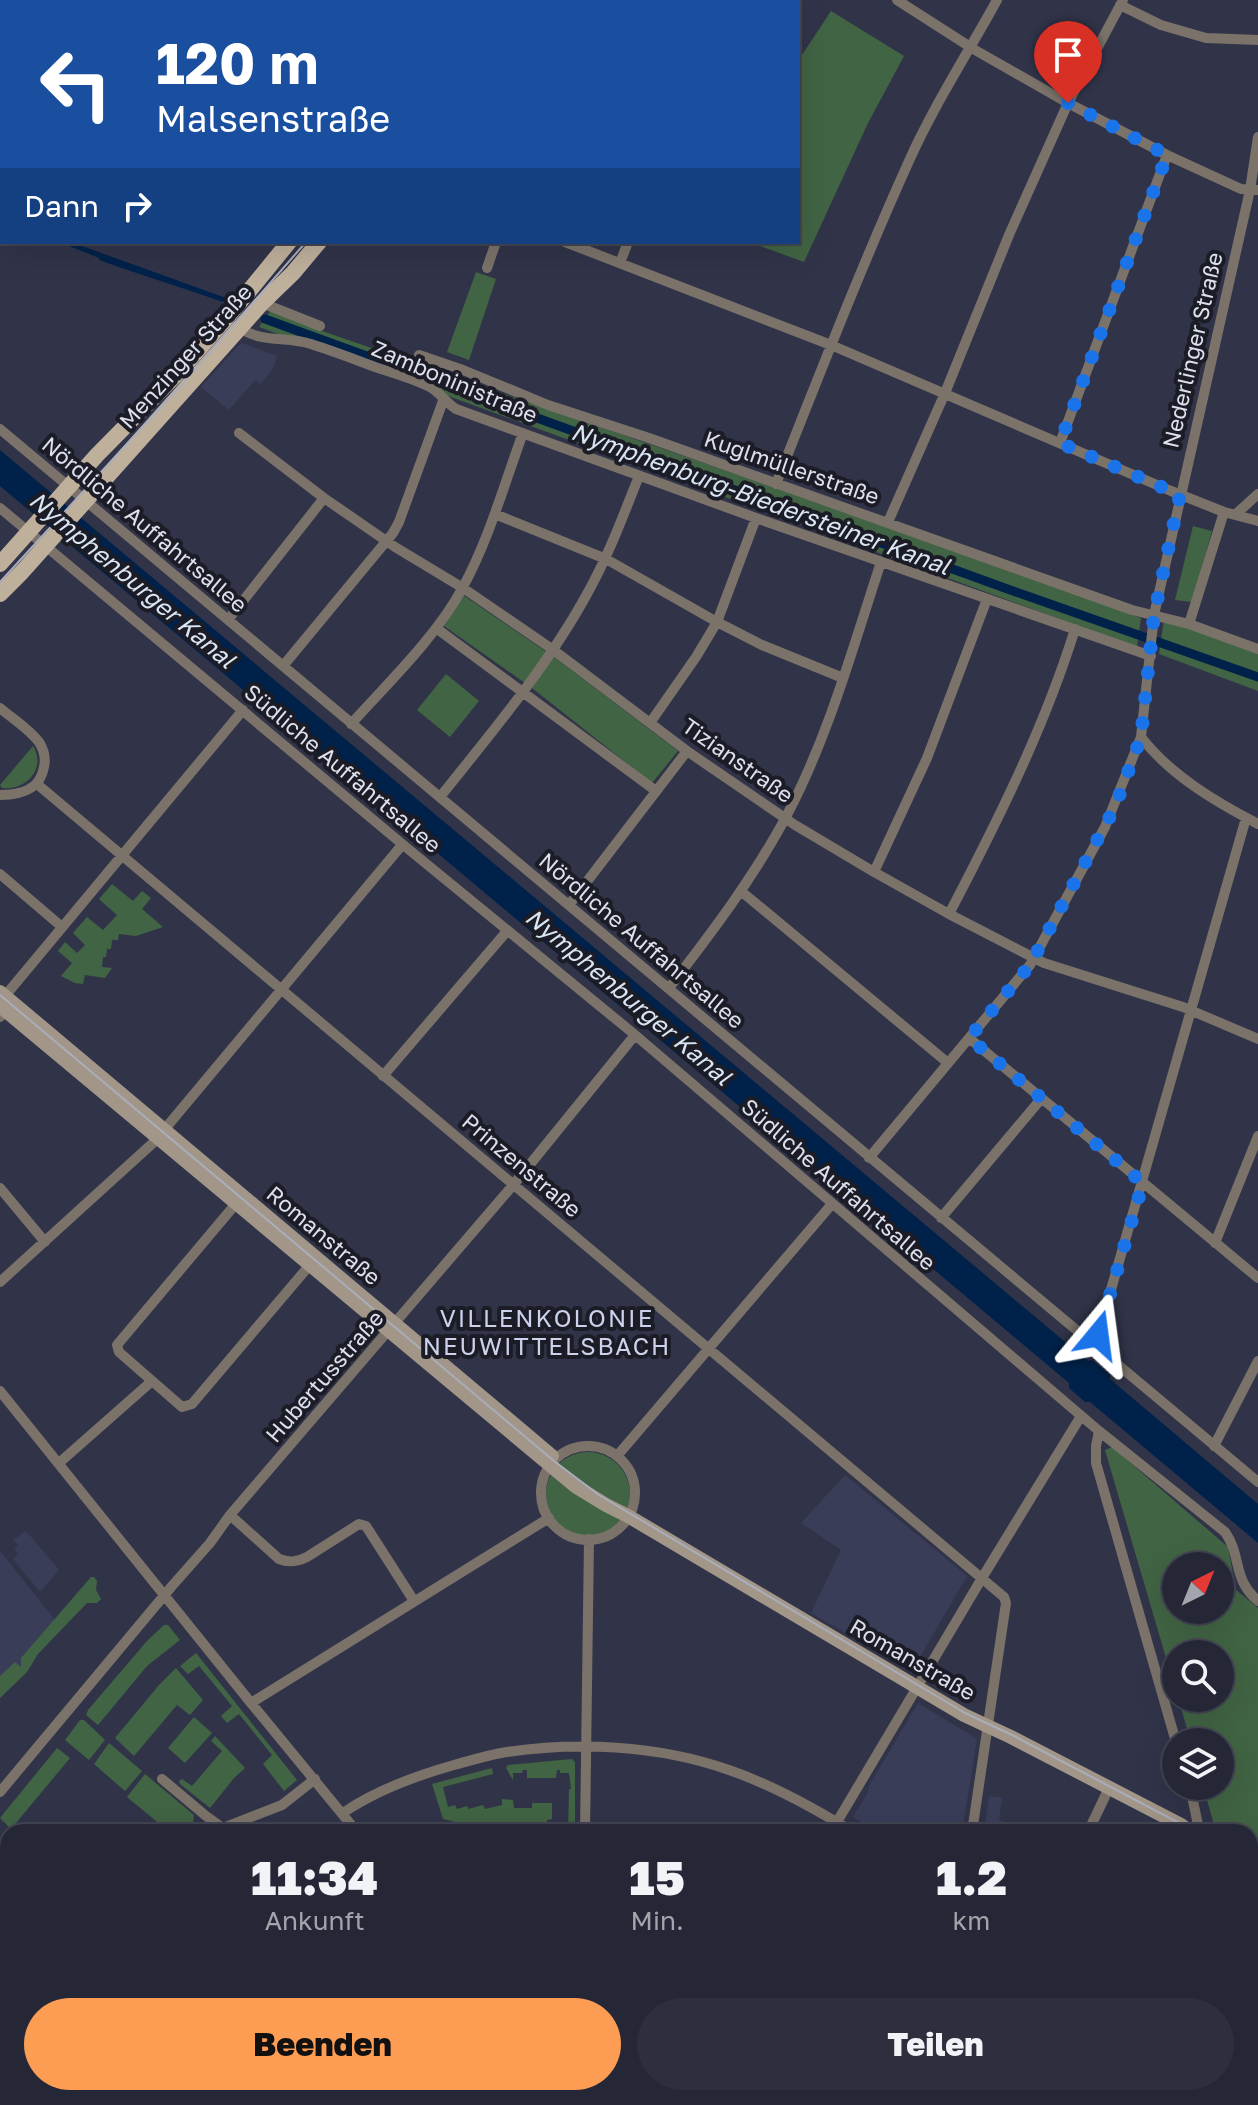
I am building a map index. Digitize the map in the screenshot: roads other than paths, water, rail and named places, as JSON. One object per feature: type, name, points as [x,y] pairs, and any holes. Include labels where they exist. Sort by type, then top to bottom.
[{"type":"main road","name":"Menzinger Straße","points":[[0,564],[64,491],[185,365],[287,244]]},
{"type":"main road","name":"Menzinger Straße","points":[[0,594],[317,244]]},
{"type":"main road","name":"Romanstraße","points":[[2,1004],[552,1462],[609,1499],[624,1514],[964,1715],[1179,1824]]},
{"type":"street","points":[[897,0],[971,48],[1068,103],[1167,155],[1241,189],[1254,190]]},
{"type":"street","points":[[776,484],[909,160],[997,0]]},
{"type":"street","points":[[888,522],[1068,103],[1122,2],[1161,25],[1206,38],[1258,40]]},
{"type":"street","name":"Nederlinger Straße","points":[[869,1158],[1035,958],[1110,817],[1141,737],[1154,621],[1180,495],[1254,190],[1258,137]]},
{"type":"street","points":[[1060,443],[1167,155]]},
{"type":"street","points":[[487,268],[495,244]]},
{"type":"street","points":[[570,244],[831,345],[1180,495],[1258,521]]},
{"type":"street","points":[[620,263],[627,244]]},
{"type":"street","points":[[262,303],[320,326]]},
{"type":"street","name":"Zamboninistraße","points":[[240,328],[261,338],[308,343],[391,372],[431,387],[443,401],[456,409],[1151,656]]},
{"type":"street","name":"Kuglmüllerstraße","points":[[419,355],[548,405],[888,522],[1132,610],[1154,621],[1189,624],[1258,649]]},
{"type":"street","points":[[283,666],[387,541],[399,522],[443,401]]},
{"type":"street","name":"Nördliche Auffahrtsallee","points":[[0,429],[81,506],[228,620],[1258,1482]]},
{"type":"street","name":"Tizianstraße","points":[[239,433],[324,498],[552,649],[687,751],[874,872],[1051,966],[1192,1010],[1258,1039]]},
{"type":"street","points":[[351,724],[436,628],[463,588],[495,514],[523,433]]},
{"type":"street","points":[[440,797],[522,691],[586,596],[606,559],[639,476]]},
{"type":"street","points":[[1236,514],[1258,494]]},
{"type":"street","points":[[228,620],[324,498]]},
{"type":"street","name":"Südliche Auffahrtsallee","points":[[0,508],[32,527],[402,845],[635,1035],[1081,1416],[1225,1532],[1232,1544],[1241,1581],[1258,1601]]},
{"type":"street","points":[[1189,624],[1224,512]]},
{"type":"street","points":[[495,514],[606,559],[717,622],[793,659],[843,678]]},
{"type":"street","points":[[650,723],[717,622],[756,518]]},
{"type":"street","points":[[669,988],[742,892],[786,817],[815,755],[881,562]]},
{"type":"street","points":[[874,872],[932,745],[987,599]]},
{"type":"street","points":[[436,628],[656,791]]},
{"type":"street","points":[[949,914],[1028,757],[1075,629]]},
{"type":"street","points":[[0,708],[37,739],[45,763],[37,784],[24,792],[0,795]]},
{"type":"street","points":[[2,1004],[62,927],[243,710]]},
{"type":"street","points":[[1141,737],[1166,764],[1219,802],[1258,824]]},
{"type":"street","points":[[569,905],[687,751]]},
{"type":"street","name":"Prinzenstraße","points":[[37,784],[1004,1597],[1006,1603],[987,1726]]},
{"type":"street","points":[[1091,1344],[1098,1335],[1143,1183],[1246,818]]},
{"type":"street","points":[[0,1282],[161,1134],[402,845]]},
{"type":"street","points":[[0,874],[62,927]]},
{"type":"street","points":[[742,892],[948,1063]]},
{"type":"street","points":[[383,1076],[507,931]]},
{"type":"street","name":"Hubertusstraße","points":[[0,1792],[210,1543],[230,1515],[514,1184],[635,1035]]},
{"type":"street","points":[[969,1038],[1258,1278]]},
{"type":"street","points":[[941,1218],[1041,1099]]},
{"type":"street","points":[[1215,1243],[1258,1136]]},
{"type":"street","points":[[0,1188],[45,1242]]},
{"type":"street","points":[[239,1200],[118,1343],[119,1352],[182,1407],[192,1404],[312,1261]]},
{"type":"street","points":[[617,1456],[832,1204]]},
{"type":"street","points":[[1214,1446],[1258,1361]]},
{"type":"street","points":[[59,1463],[152,1381]]},
{"type":"street","points":[[0,1391],[351,1824]]},
{"type":"street","points":[[837,1822],[1081,1416]]},
{"type":"street","points":[[1099,1431],[1096,1463],[1172,1728]]},
{"type":"street","points":[[585,1446],[602,1448],[617,1456],[628,1469],[634,1484],[634,1501],[614,1531],[589,1539],[566,1534],[556,1527],[545,1510],[541,1494],[544,1477],[552,1462],[568,1450],[585,1446]]},
{"type":"street","points":[[230,1515],[286,1562],[307,1557],[362,1524],[414,1601]]},
{"type":"street","points":[[251,1703],[549,1518]]},
{"type":"street","points":[[585,1824],[589,1539]]},
{"type":"street","points":[[973,1824],[987,1726]]},
{"type":"street","points":[[343,1813],[392,1786],[498,1753],[586,1747],[635,1750],[718,1767],[788,1795],[840,1824]]},
{"type":"street","points":[[162,1779],[214,1824]]},
{"type":"street","points":[[238,1824],[282,1805],[315,1779]]},
{"type":"street","points":[[1092,1824],[1109,1788]]},
{"type":"street","points":[[1193,1800],[1198,1824]]},
{"type":"water","points":[[64,244],[77,244],[226,298],[223,302]]},
{"type":"water","name":"Nymphenburger Kanal","points":[[0,450],[1088,1361],[1092,1360],[1110,1375],[1110,1379],[1258,1504],[1258,1543],[1090,1402],[1085,1402],[1069,1388],[1069,1383],[0,486]]},
{"type":"waterway","name":"Nymphenburg-Biedersteiner Kanal","points":[[265,319],[1258,677]]},
{"type":"tram line","points":[[0,582],[182,384],[304,244]]},
{"type":"tram line","points":[[0,995],[554,1461],[599,1495],[965,1713],[1181,1824]]},
{"type":"district","name":"VILLENKOLONIE NEUWITTELSBACH","points":[[547,1331]]}]
